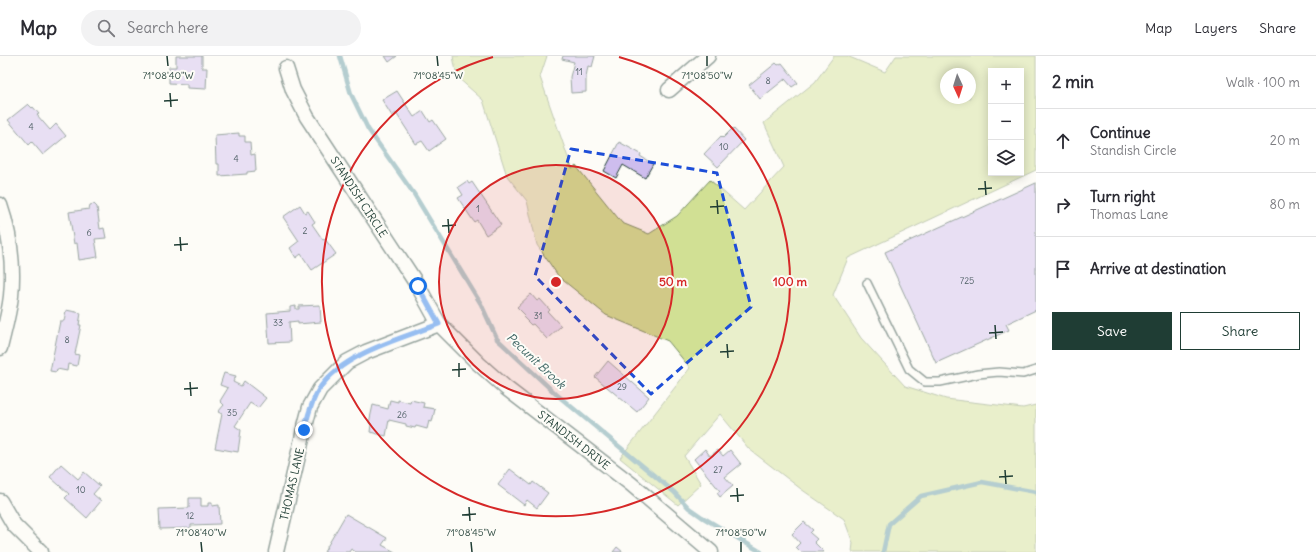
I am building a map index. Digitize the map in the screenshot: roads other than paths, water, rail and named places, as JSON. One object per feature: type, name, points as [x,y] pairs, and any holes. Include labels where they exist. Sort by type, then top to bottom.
[{"type":"street","points":[[669,90],[708,56]]},
{"type":"street","name":"STANDISH CIRCLE","points":[[286,68],[293,90],[307,117],[418,286],[439,324]]},
{"type":"street","points":[[0,205],[5,220],[12,264],[11,298],[0,348]]},
{"type":"street","name":"THOMAS LANE","points":[[276,552],[310,407],[320,389],[334,373],[347,362],[359,355],[439,324]]},
{"type":"street","name":"STANDISH DRIVE","points":[[439,324],[479,364],[506,388],[631,484],[711,552]]},
{"type":"street","points":[[0,501],[14,525],[41,552]]},
{"type":"lane","points":[[867,284],[909,369],[925,382],[940,382],[978,374],[998,372],[1023,374],[1036,370]]},
{"type":"waterway","name":"Pecunit Brook","points":[[340,56],[351,94],[368,129],[414,194],[481,304],[497,339],[556,394],[674,492],[689,508],[761,552]]},
{"type":"waterway","name":"Pecunit Brook","points":[[883,552],[889,524],[921,496],[982,482],[1036,492]]}]
